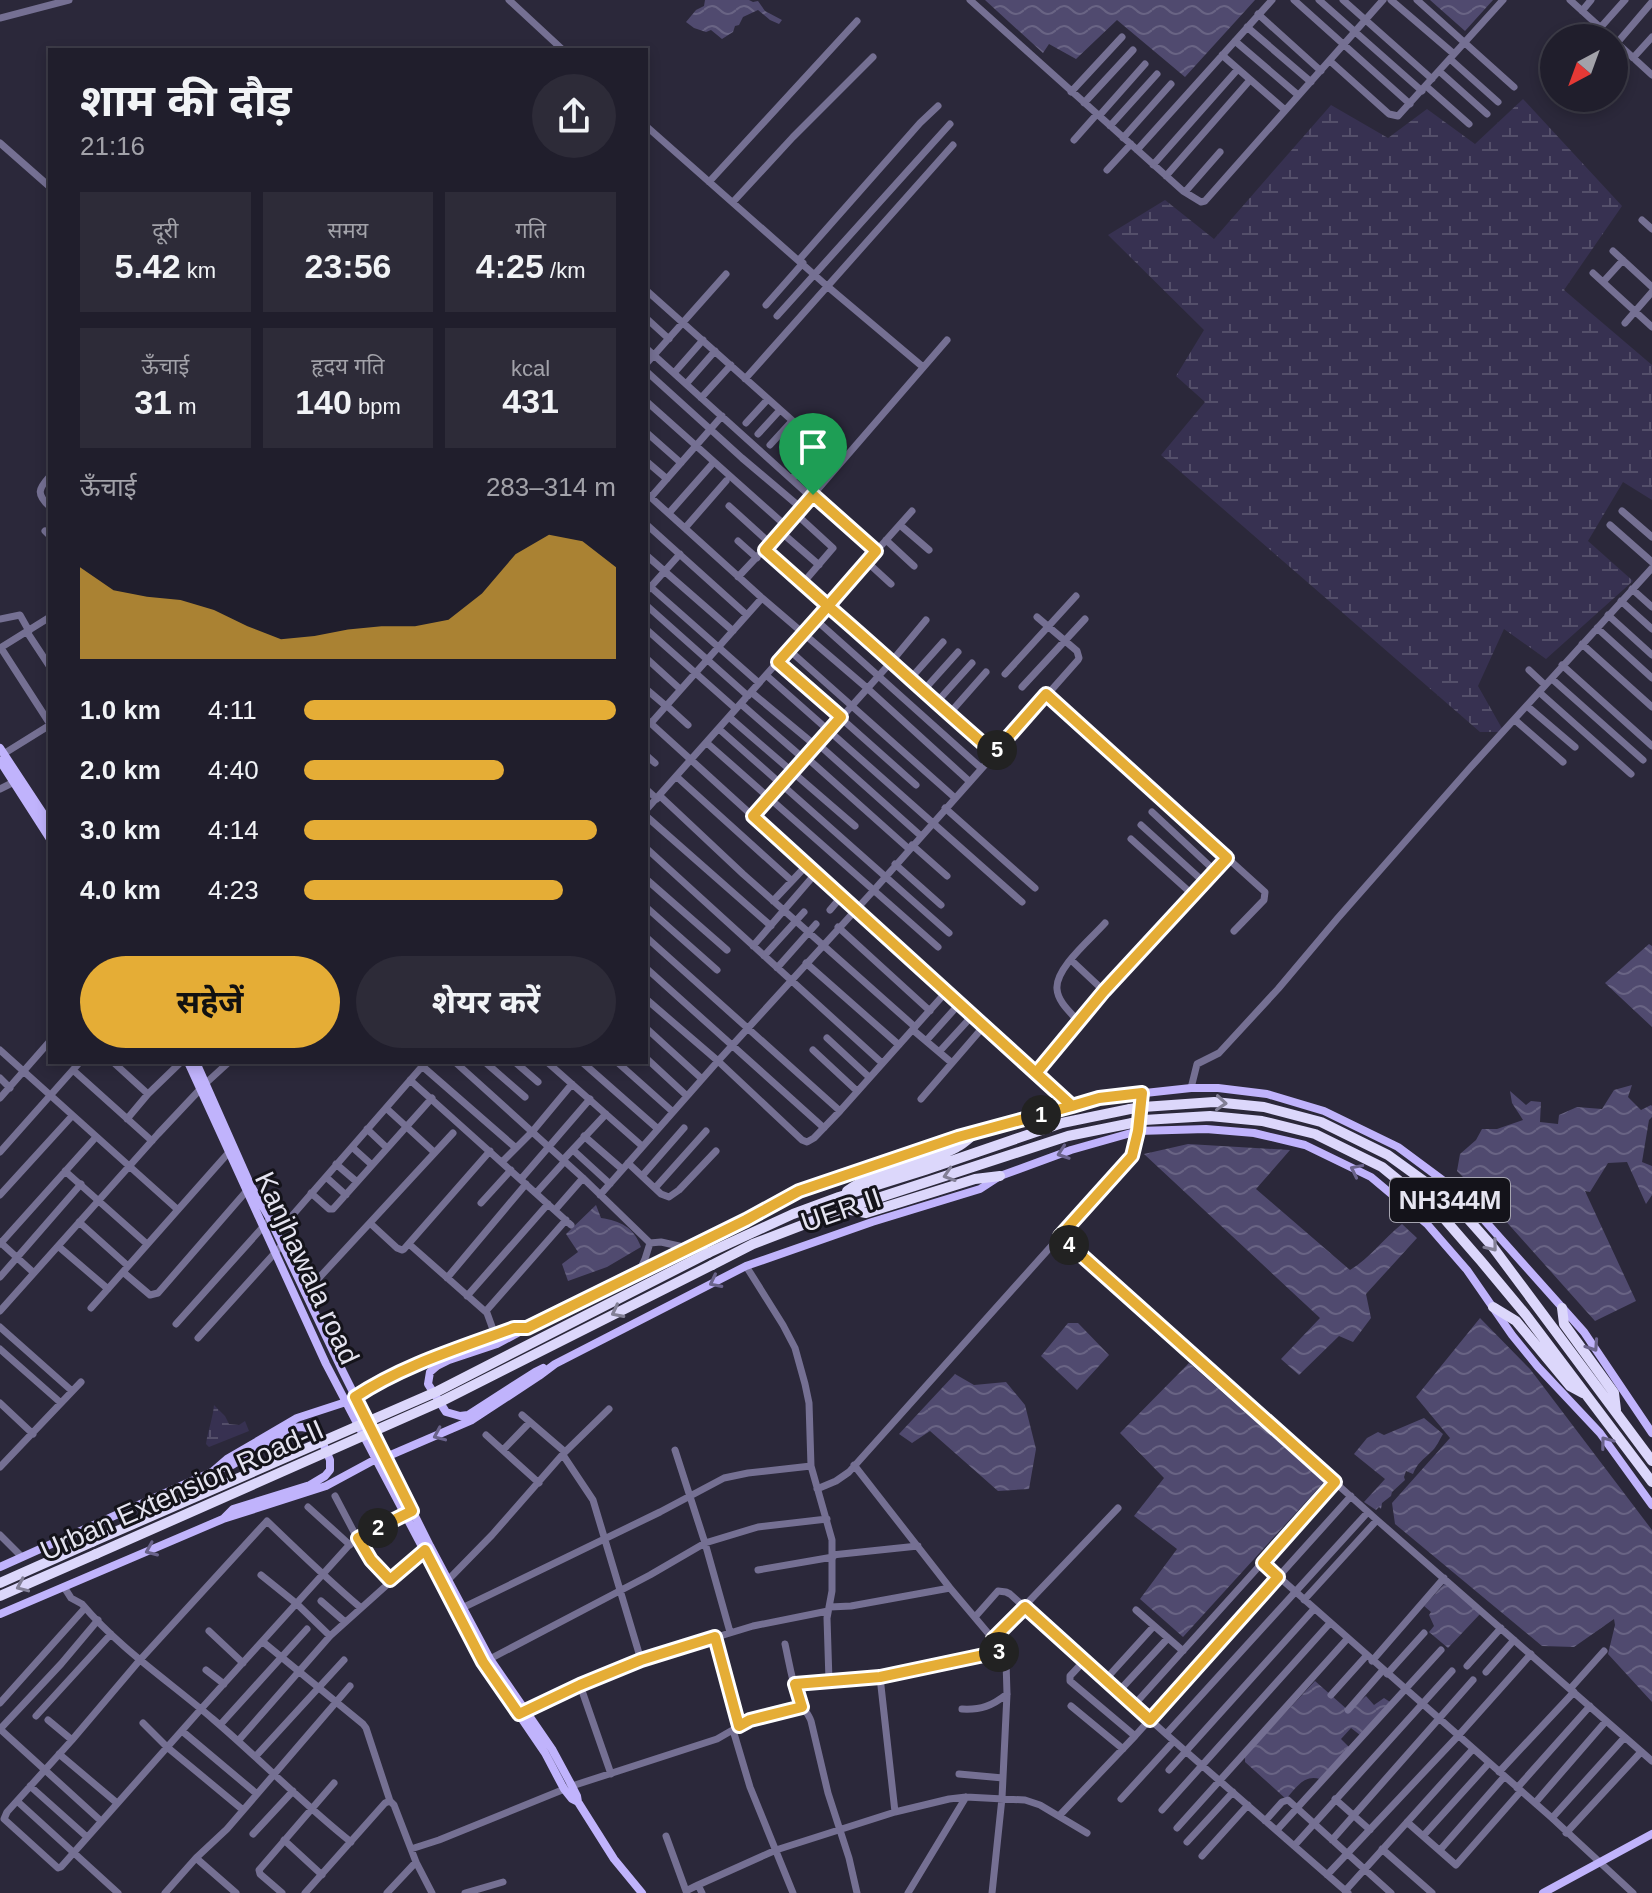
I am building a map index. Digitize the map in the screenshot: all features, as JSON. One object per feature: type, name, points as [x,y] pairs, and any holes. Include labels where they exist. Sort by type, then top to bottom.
[{"type":"highway","name":"Urban Extension Road-II","points":[[0,1583],[438,1391],[781,1219],[1062,1123],[1138,1108],[1214,1102],[1264,1107],[1321,1122],[1388,1155],[1453,1202],[1492,1246],[1652,1461]]},
{"type":"highway","name":"Urban Extension Road-II","points":[[0,1596],[442,1401],[753,1244],[844,1209],[1068,1136],[1210,1116],[1262,1121],[1315,1134],[1382,1167],[1441,1215],[1526,1315],[1652,1482]]},
{"type":"highway","points":[[839,1197],[861,1181],[958,1147],[977,1132]]},
{"type":"highway","points":[[844,1209],[866,1213],[975,1179],[1000,1176]]},
{"type":"highway","points":[[1493,1307],[1516,1321],[1570,1386],[1588,1396]]},
{"type":"highway","points":[[1562,1308],[1564,1324],[1614,1393],[1617,1414]]},
{"type":"main road","points":[[1,754],[14,782],[48,836]]},
{"type":"main road","points":[[1,754],[48,821]]},
{"type":"main road","name":"Kanjhawala road","points":[[189,1064],[232,1149],[263,1226],[305,1293],[351,1400],[487,1661],[552,1749],[568,1787],[577,1796],[614,1859],[642,1893]]},
{"type":"main road","name":"Kanjhawala road","points":[[197,1064],[203,1086]]},
{"type":"main road","name":"UER II","points":[[212,1472],[227,1459],[297,1418],[351,1400],[373,1386],[440,1355],[514,1328],[527,1328],[799,1191],[944,1141],[1099,1098],[1191,1088],[1267,1094],[1324,1111],[1398,1147],[1460,1193],[1584,1332],[1652,1433]]},
{"type":"main road","name":"UER II","points":[[223,1519],[326,1486],[381,1458],[472,1420],[555,1364],[746,1266],[872,1222],[980,1189],[1000,1176],[1138,1124],[1254,1133],[1305,1145],[1371,1177],[1427,1224],[1467,1270],[1538,1367],[1600,1433],[1652,1505]]},
{"type":"main road","name":"Kanjhawala road","points":[[249,1188],[277,1233],[278,1249],[326,1364],[351,1400]]},
{"type":"main road","points":[[527,1328],[497,1344],[449,1360],[430,1372],[428,1384],[446,1412],[468,1415],[535,1372],[555,1364]]},
{"type":"main road","points":[[0,1567],[232,1465],[292,1428],[312,1429],[319,1434],[330,1460],[330,1470],[310,1485],[233,1509],[223,1519],[0,1614]]},
{"type":"main road","points":[[1543,1893],[1652,1834]]},
{"type":"street","points":[[0,18],[69,0]]},
{"type":"street","points":[[509,0],[561,48]]},
{"type":"street","points":[[970,0],[1197,201],[1205,201],[1383,0]]},
{"type":"street","points":[[1107,170],[1134,147],[1272,0]]},
{"type":"street","points":[[1294,0],[1410,104]]},
{"type":"street","points":[[1319,0],[1469,124]]},
{"type":"street","points":[[1343,0],[1432,79]]},
{"type":"street","points":[[1391,0],[1498,102]]},
{"type":"street","points":[[1417,0],[1514,87]]},
{"type":"street","points":[[1330,61],[1393,116],[1400,116],[1503,0]]},
{"type":"street","points":[[1570,0],[1596,24]]},
{"type":"street","points":[[1582,11],[1591,0]]},
{"type":"street","points":[[1604,24],[1625,0]]},
{"type":"street","points":[[1628,26],[1652,2]]},
{"type":"street","points":[[1258,14],[1321,71]]},
{"type":"street","points":[[709,182],[857,21]]},
{"type":"street","points":[[1247,27],[1311,82]]},
{"type":"street","points":[[1071,92],[1122,37]]},
{"type":"street","points":[[1633,58],[1652,37]]},
{"type":"street","points":[[1235,41],[1298,95]]},
{"type":"street","points":[[1084,103],[1133,50]]},
{"type":"street","points":[[1628,53],[1651,72]]},
{"type":"street","points":[[1222,55],[1285,110]]},
{"type":"street","points":[[733,202],[873,57]]},
{"type":"street","points":[[1074,140],[1145,64]]},
{"type":"street","points":[[1153,165],[1238,69]]},
{"type":"street","points":[[1439,71],[1487,114]]},
{"type":"street","points":[[1110,126],[1157,74]]},
{"type":"street","points":[[1166,176],[1250,80]]},
{"type":"street","points":[[1123,138],[1171,84]]},
{"type":"street","points":[[766,305],[938,106]]},
{"type":"street","points":[[777,316],[950,124]]},
{"type":"street","points":[[648,130],[923,367]]},
{"type":"street","points":[[0,143],[48,185]]},
{"type":"street","points":[[745,379],[953,145]]},
{"type":"street","points":[[1185,192],[1220,152]]},
{"type":"street","points":[[1642,220],[1652,229]]},
{"type":"street","points":[[1613,251],[1651,293],[1625,323]]},
{"type":"street","points":[[1603,282],[1623,260]]},
{"type":"street","points":[[1593,273],[1652,327]]},
{"type":"street","points":[[648,362],[726,274]]},
{"type":"street","points":[[648,292],[838,461]]},
{"type":"street","points":[[648,320],[669,339]]},
{"type":"street","points":[[674,373],[703,340]]},
{"type":"street","points":[[738,577],[768,547],[838,461],[947,340]]},
{"type":"street","points":[[648,350],[876,551]]},
{"type":"street","points":[[686,384],[715,351]]},
{"type":"street","points":[[701,398],[731,365]]},
{"type":"street","points":[[648,373],[799,511],[833,547],[803,583]]},
{"type":"street","points":[[746,423],[768,399]]},
{"type":"street","points":[[648,403],[714,462],[819,565]]},
{"type":"street","points":[[758,434],[780,410]]},
{"type":"street","points":[[722,416],[667,479],[648,495],[969,781]]},
{"type":"street","points":[[770,445],[792,421]]},
{"type":"street","points":[[648,434],[681,463]]},
{"type":"street","points":[[792,479],[822,447]]},
{"type":"street","points":[[669,513],[714,462]]},
{"type":"street","points":[[648,463],[667,479]]},
{"type":"street","points":[[48,478],[40,492],[48,505]]},
{"type":"street","points":[[685,528],[726,481]]},
{"type":"street","points":[[729,506],[803,583],[994,753]]},
{"type":"street","points":[[648,811],[912,511]]},
{"type":"street","points":[[1622,511],[1652,537]]},
{"type":"street","points":[[900,525],[929,550]]},
{"type":"street","points":[[1191,1088],[1197,1064],[1219,1053],[1278,989],[1652,565],[1610,525]]},
{"type":"street","points":[[648,526],[747,615]]},
{"type":"street","points":[[886,540],[914,566]]},
{"type":"street","points":[[738,541],[757,558]]},
{"type":"street","points":[[680,554],[648,587],[759,683]]},
{"type":"street","points":[[648,557],[733,631]]},
{"type":"street","points":[[867,562],[891,584]]},
{"type":"street","points":[[1632,589],[1652,607]]},
{"type":"street","points":[[1005,674],[1076,596]]},
{"type":"street","points":[[762,598],[650,723],[1072,1106]]},
{"type":"street","points":[[1621,601],[1652,629]]},
{"type":"street","points":[[648,607],[707,659],[817,745],[921,836]]},
{"type":"street","points":[[0,619],[20,615],[48,664]]},
{"type":"street","points":[[1608,615],[1652,655]]},
{"type":"street","points":[[600,1195],[1079,658],[1077,651],[1037,617]]},
{"type":"street","points":[[48,618],[0,648],[48,722]]},
{"type":"street","points":[[1022,687],[1085,619]]},
{"type":"street","points":[[816,620],[981,768]]},
{"type":"street","points":[[753,816],[926,620]]},
{"type":"street","points":[[1597,628],[1652,678]]},
{"type":"street","points":[[648,631],[947,876]]},
{"type":"street","points":[[910,679],[943,642]]},
{"type":"street","points":[[1582,644],[1652,707]]},
{"type":"street","points":[[789,650],[954,797]]},
{"type":"street","points":[[923,691],[958,652]]},
{"type":"street","points":[[648,660],[680,689]]},
{"type":"street","points":[[778,662],[916,785]]},
{"type":"street","points":[[936,703],[972,663]]},
{"type":"street","points":[[1562,665],[1652,746]]},
{"type":"street","points":[[1529,670],[1643,760]]},
{"type":"street","points":[[949,714],[986,672]]},
{"type":"street","points":[[766,675],[1022,902]]},
{"type":"street","points":[[648,691],[688,725]]},
{"type":"street","points":[[1539,692],[1631,774]]},
{"type":"street","points":[[1046,694],[1262,888],[1266,895],[1261,903],[1234,931]]},
{"type":"street","points":[[1527,706],[1575,747]]},
{"type":"street","points":[[729,717],[855,826]]},
{"type":"street","points":[[1515,720],[1563,762]]},
{"type":"street","points":[[1,754],[48,726]]},
{"type":"street","points":[[719,729],[949,933]]},
{"type":"street","points":[[707,743],[938,947]]},
{"type":"street","points":[[648,757],[655,763]]},
{"type":"street","points":[[677,777],[792,881]]},
{"type":"street","points":[[0,789],[14,782]]},
{"type":"street","points":[[648,790],[952,1063]]},
{"type":"street","points":[[945,808],[1035,888]]},
{"type":"street","points":[[1152,812],[1215,871]]},
{"type":"street","points":[[648,815],[771,926]]},
{"type":"street","points":[[1141,825],[1205,883]]},
{"type":"street","points":[[1131,839],[1193,895]]},
{"type":"street","points":[[648,850],[882,1063]]},
{"type":"street","points":[[1036,1073],[1104,991],[1227,858]]},
{"type":"street","points":[[895,864],[941,905]]},
{"type":"street","points":[[773,901],[807,865]]},
{"type":"street","points":[[753,946],[816,873]]},
{"type":"street","points":[[648,881],[727,950]]},
{"type":"street","points":[[830,910],[841,897]]},
{"type":"street","points":[[648,909],[717,970]]},
{"type":"street","points":[[764,956],[804,912]]},
{"type":"street","points":[[1078,1021],[1062,1003],[1057,988],[1060,974],[1105,923]]},
{"type":"street","points":[[777,968],[816,924]]},
{"type":"street","points":[[838,927],[930,1011]]},
{"type":"street","points":[[648,939],[840,1111]]},
{"type":"street","points":[[1071,960],[1104,991]]},
{"type":"street","points":[[806,963],[899,1045]]},
{"type":"street","points":[[648,970],[824,1128]]},
{"type":"street","points":[[648,1001],[804,1141],[811,1141],[947,991]]},
{"type":"street","points":[[926,1041],[960,1003]]},
{"type":"street","points":[[939,1052],[973,1015]]},
{"type":"street","points":[[921,1099],[984,1026]]},
{"type":"street","points":[[648,1030],[702,1079]]},
{"type":"street","points":[[827,1038],[869,1077]]},
{"type":"street","points":[[0,1098],[48,1043]]},
{"type":"street","points":[[0,1050],[177,1209]]},
{"type":"street","points":[[813,1050],[857,1091]]},
{"type":"street","points":[[648,1060],[687,1096]]},
{"type":"street","points":[[0,1152],[78,1064]]},
{"type":"street","points":[[115,1064],[148,1094]]},
{"type":"street","points":[[127,1119],[179,1064]]},
{"type":"street","points":[[0,1311],[128,1167],[227,1064]]},
{"type":"street","points":[[277,1233],[424,1064],[516,1148]]},
{"type":"street","points":[[457,1064],[650,1243],[661,1242],[688,1248]]},
{"type":"street","points":[[487,1064],[525,1097]]},
{"type":"street","points":[[517,1064],[538,1082]]},
{"type":"street","points":[[549,1064],[642,1146]]},
{"type":"street","points":[[584,1064],[658,1129]]},
{"type":"street","points":[[619,1064],[673,1112]]},
{"type":"street","points":[[73,1070],[152,1141]]},
{"type":"street","points":[[0,1078],[10,1088]]},
{"type":"street","points":[[410,1080],[568,1223],[486,1311]]},
{"type":"street","points":[[502,1162],[572,1084]]},
{"type":"street","points":[[817,1489],[841,1478],[854,1465],[1132,1156],[1142,1093]]},
{"type":"street","points":[[311,1193],[331,1210],[432,1098]]},
{"type":"street","points":[[447,1278],[590,1099]]},
{"type":"street","points":[[386,1108],[434,1152]]},
{"type":"street","points":[[536,1193],[606,1114]]},
{"type":"street","points":[[0,1195],[72,1116]]},
{"type":"street","points":[[642,1176],[684,1128]]},
{"type":"street","points":[[367,1129],[387,1148]]},
{"type":"street","points":[[655,1188],[706,1131]]},
{"type":"street","points":[[305,1293],[453,1133]]},
{"type":"street","points":[[584,1136],[665,1196],[673,1196],[716,1151]]},
{"type":"street","points":[[34,1273],[0,1243],[96,1137]]},
{"type":"street","points":[[352,1147],[372,1165]]},
{"type":"street","points":[[91,1308],[232,1149]]},
{"type":"street","points":[[573,1150],[610,1184]]},
{"type":"street","points":[[371,1224],[399,1249],[404,1249],[490,1151]]},
{"type":"street","points":[[336,1164],[357,1182]]},
{"type":"street","points":[[481,1203],[511,1170]]},
{"type":"street","points":[[65,1171],[147,1244]]},
{"type":"street","points":[[326,1177],[346,1195]]},
{"type":"street","points":[[555,1210],[583,1178]]},
{"type":"street","points":[[0,1277],[81,1184]]},
{"type":"street","points":[[79,1222],[150,1295],[158,1293],[249,1188]]},
{"type":"street","points":[[467,1296],[548,1204]]},
{"type":"street","points":[[176,1324],[270,1219]]},
{"type":"street","points":[[1060,1236],[1652,1761]]},
{"type":"street","points":[[639,1272],[650,1243]]},
{"type":"street","points":[[409,1244],[486,1311],[495,1335]]},
{"type":"street","points":[[58,1246],[108,1289]]},
{"type":"street","points":[[198,1338],[278,1249]]},
{"type":"street","points":[[746,1266],[795,1348],[809,1403],[811,1466],[831,1531],[829,1681]]},
{"type":"street","points":[[0,1327],[72,1391]]},
{"type":"street","points":[[0,1349],[61,1403]]},
{"type":"street","points":[[0,1467],[81,1382]]},
{"type":"street","points":[[0,1403],[33,1434]]},
{"type":"street","points":[[445,1583],[609,1409]]},
{"type":"street","points":[[522,1415],[564,1454],[593,1500],[641,1660]]},
{"type":"street","points":[[503,1450],[530,1422]]},
{"type":"street","points":[[486,1435],[539,1483]]},
{"type":"street","points":[[675,1450],[730,1632]]},
{"type":"street","points":[[854,1465],[1003,1651],[1007,1694],[1002,1798],[992,1893]]},
{"type":"street","points":[[459,1609],[717,1481],[737,1474],[811,1466]]},
{"type":"street","points":[[1134,1705],[1335,1482]]},
{"type":"street","points":[[335,1496],[371,1560],[390,1580]]},
{"type":"street","points":[[1059,1816],[1150,1720],[1351,1496]]},
{"type":"street","points":[[308,1507],[350,1545]]},
{"type":"street","points":[[993,1639],[1118,1508]]},
{"type":"street","points":[[361,1608],[324,1575],[267,1521],[139,1661],[4,1819],[58,1868],[61,1867],[201,1709],[324,1575],[350,1545],[409,1512]]},
{"type":"street","points":[[1166,1734],[1368,1512]]},
{"type":"street","points":[[487,1661],[705,1543],[758,1527],[827,1519]]},
{"type":"street","points":[[1304,1600],[1377,1520]]},
{"type":"street","points":[[0,1535],[22,1557]]},
{"type":"street","points":[[758,1570],[832,1556],[918,1546]]},
{"type":"street","points":[[238,1741],[330,1636],[428,1548]]},
{"type":"street","points":[[1263,1563],[1633,1893]]},
{"type":"street","points":[[261,1575],[330,1636]]},
{"type":"street","points":[[1331,1695],[1444,1578]]},
{"type":"street","points":[[64,1587],[71,1598],[139,1661],[220,1725],[351,1842]]},
{"type":"street","points":[[522,1712],[641,1660],[730,1632],[829,1609],[950,1588]]},
{"type":"street","points":[[975,1617],[998,1591],[1006,1592],[1347,1892],[1473,1749]]},
{"type":"street","points":[[321,1601],[345,1622]]},
{"type":"street","points":[[0,1703],[85,1608]]},
{"type":"street","points":[[1169,1770],[1314,1609]]},
{"type":"street","points":[[1136,1610],[1183,1651]]},
{"type":"street","points":[[98,1620],[0,1729],[101,1821]]},
{"type":"street","points":[[1162,1810],[1330,1623]]},
{"type":"street","points":[[1105,1680],[1154,1626]]},
{"type":"street","points":[[1467,1666],[1501,1628]]},
{"type":"street","points":[[220,1725],[307,1629]]},
{"type":"street","points":[[209,1631],[243,1663]]},
{"type":"street","points":[[1348,1710],[1424,1633]]},
{"type":"street","points":[[36,1716],[111,1634]]},
{"type":"street","points":[[715,1637],[747,1777],[793,1893]]},
{"type":"street","points":[[1119,1691],[1168,1638]]},
{"type":"street","points":[[1177,1828],[1348,1638]]},
{"type":"street","points":[[1486,1672],[1514,1640]]},
{"type":"street","points":[[263,1642],[366,1728],[390,1801],[432,1893]]},
{"type":"street","points":[[785,1644],[802,1707],[809,1715],[857,1893]]},
{"type":"street","points":[[1277,1830],[1441,1650]]},
{"type":"street","points":[[795,1684],[880,1677],[1003,1651]]},
{"type":"street","points":[[1440,1850],[1604,1651]]},
{"type":"street","points":[[1327,1875],[1531,1654]]},
{"type":"street","points":[[256,1756],[344,1660]]},
{"type":"street","points":[[1084,1661],[1070,1676],[1070,1681],[1135,1736]]},
{"type":"street","points":[[61,1664],[73,1675]]},
{"type":"street","points":[[206,1670],[224,1684]]},
{"type":"street","points":[[1294,1846],[1452,1671]]},
{"type":"street","points":[[880,1677],[895,1812]]},
{"type":"street","points":[[1332,1840],[1473,1680]]},
{"type":"street","points":[[580,1685],[611,1774]]},
{"type":"street","points":[[165,1893],[243,1810],[350,1686]]},
{"type":"street","points":[[38,1689],[51,1700]]},
{"type":"street","points":[[962,1709],[990,1706],[1007,1694]]},
{"type":"street","points":[[1071,1706],[1123,1749]]},
{"type":"street","points":[[1407,1822],[1456,1865],[1590,1706]]},
{"type":"street","points":[[411,1849],[568,1787],[717,1739],[750,1720],[802,1707]]},
{"type":"street","points":[[48,1720],[72,1740]]},
{"type":"street","points":[[1535,1803],[1606,1721]]},
{"type":"street","points":[[143,1723],[243,1810]]},
{"type":"street","points":[[182,1731],[257,1794]]},
{"type":"street","points":[[1552,1818],[1624,1738]]},
{"type":"street","points":[[1121,1799],[1174,1741]]},
{"type":"street","points":[[1566,1833],[1641,1752]]},
{"type":"street","points":[[59,1754],[117,1803]]},
{"type":"street","points":[[1423,1836],[1489,1763]]},
{"type":"street","points":[[959,1774],[1003,1778]]},
{"type":"street","points":[[282,1893],[259,1872],[334,1783]]},
{"type":"street","points":[[30,1786],[87,1837]]},
{"type":"street","points":[[253,1834],[293,1791]]},
{"type":"street","points":[[1187,1842],[1233,1792]]},
{"type":"street","points":[[908,1893],[966,1797]]},
{"type":"street","points":[[666,1836],[681,1892],[700,1889],[776,1850],[927,1803],[966,1797],[1017,1798],[1032,1802],[1087,1833]]},
{"type":"street","points":[[1335,1799],[1370,1830]]},
{"type":"street","points":[[1265,1821],[1284,1800],[1288,1800],[1391,1893]]},
{"type":"street","points":[[17,1801],[118,1893]]},
{"type":"street","points":[[305,1893],[390,1801]]},
{"type":"street","points":[[0,1805],[7,1812]]},
{"type":"street","points":[[1202,1856],[1248,1805]]},
{"type":"street","points":[[284,1840],[322,1875]]},
{"type":"street","points":[[1382,1849],[1432,1893]]},
{"type":"street","points":[[196,1858],[236,1893]]},
{"type":"street","points":[[387,1893],[416,1862]]},
{"type":"street","points":[[465,1893],[482,1891],[503,1882]]},
{"type":"street","points":[[313,1885],[322,1893]]},
{"type":"green space","points":[[1523,99],[1622,206],[1564,290],[1652,365],[1652,500],[1623,482],[1588,541],[1633,581],[1546,659],[1504,629],[1478,686],[1504,732],[1480,732],[1161,455],[1205,402],[1176,376],[1204,330],[1108,235],[1165,200],[1214,239],[1331,105],[1388,138],[1427,109],[1475,144]]},
{"type":"green space","points":[[214,1405],[229,1424],[239,1425],[245,1421],[249,1431],[209,1447],[206,1444]]},
{"type":"water","points":[[705,0],[758,1],[765,11],[782,20],[779,24],[758,10],[743,17],[733,32],[722,39],[711,30],[706,32],[686,22],[704,6]]},
{"type":"water","points":[[985,0],[1255,0],[1185,77],[1117,20],[1076,59],[1049,44],[1043,53]]},
{"type":"water","points":[[1430,0],[1493,0],[1465,31]]},
{"type":"water","points":[[1649,944],[1652,946],[1652,1027],[1605,983]]},
{"type":"water","points":[[1632,1085],[1628,1097],[1641,1110],[1652,1106],[1642,1162],[1652,1166],[1652,1195],[1646,1204],[1627,1162],[1608,1163],[1590,1192],[1585,1191],[1636,1301],[1595,1321],[1457,1171],[1460,1154],[1476,1140],[1482,1129],[1497,1129],[1523,1120],[1512,1103],[1510,1091],[1526,1105],[1531,1101],[1541,1102],[1540,1122],[1558,1124],[1559,1115],[1577,1107],[1602,1109],[1614,1090]]},
{"type":"water","points":[[1188,1144],[1290,1150],[1256,1189],[1350,1270],[1402,1224],[1417,1238],[1366,1294],[1371,1318],[1353,1342],[1339,1336],[1299,1375],[1281,1359],[1320,1318],[1144,1154]]},
{"type":"water","points":[[596,1205],[601,1218],[626,1226],[641,1247],[607,1267],[568,1281],[562,1264],[578,1252],[566,1234]]},
{"type":"water","points":[[1480,1318],[1530,1369],[1652,1530],[1652,1702],[1608,1654],[1614,1619],[1574,1647],[1542,1646],[1395,1524],[1392,1503],[1450,1438],[1416,1397]]},
{"type":"water","points":[[1068,1323],[1078,1323],[1109,1355],[1077,1390],[1041,1356]]},
{"type":"water","points":[[1189,1363],[1324,1482],[1183,1637],[1140,1599],[1177,1549],[1134,1516],[1164,1478],[1120,1433]]},
{"type":"water","points":[[955,1374],[974,1385],[1006,1382],[1025,1405],[1036,1449],[1029,1489],[998,1491],[930,1431],[912,1443],[899,1434]]},
{"type":"water","points":[[1424,1418],[1443,1434],[1413,1474],[1406,1471],[1405,1480],[1382,1503],[1381,1509],[1376,1510],[1364,1502],[1385,1479],[1354,1454],[1367,1438],[1378,1432],[1384,1435]]},
{"type":"water","points":[[1446,1582],[1481,1613],[1448,1648],[1429,1632],[1434,1626],[1429,1615],[1431,1612],[1424,1606]]},
{"type":"water","points":[[1315,1681],[1349,1711],[1366,1696],[1374,1705],[1384,1698],[1390,1702],[1360,1735],[1351,1728],[1341,1739],[1349,1747],[1320,1779],[1305,1780],[1286,1799],[1245,1762],[1245,1756]]},
{"type":"route","points":[[813,495],[765,550],[828,606],[778,662],[841,717],[753,816],[1072,1106],[958,1137],[799,1191],[527,1328],[514,1328],[440,1355],[373,1386],[355,1397],[412,1511],[358,1538],[364,1551],[390,1580],[425,1550],[483,1662],[519,1714],[641,1660],[715,1637],[739,1726],[750,1720],[802,1707],[795,1684],[880,1677],[1003,1651],[993,1639],[1025,1607],[1150,1720],[1278,1577],[1263,1563],[1335,1482],[1060,1236],[1132,1156],[1142,1093],[1099,1098],[1072,1106],[1036,1073],[1104,991],[1227,858],[1046,694],[994,753],[936,703],[828,606],[876,551],[813,495]]}]
